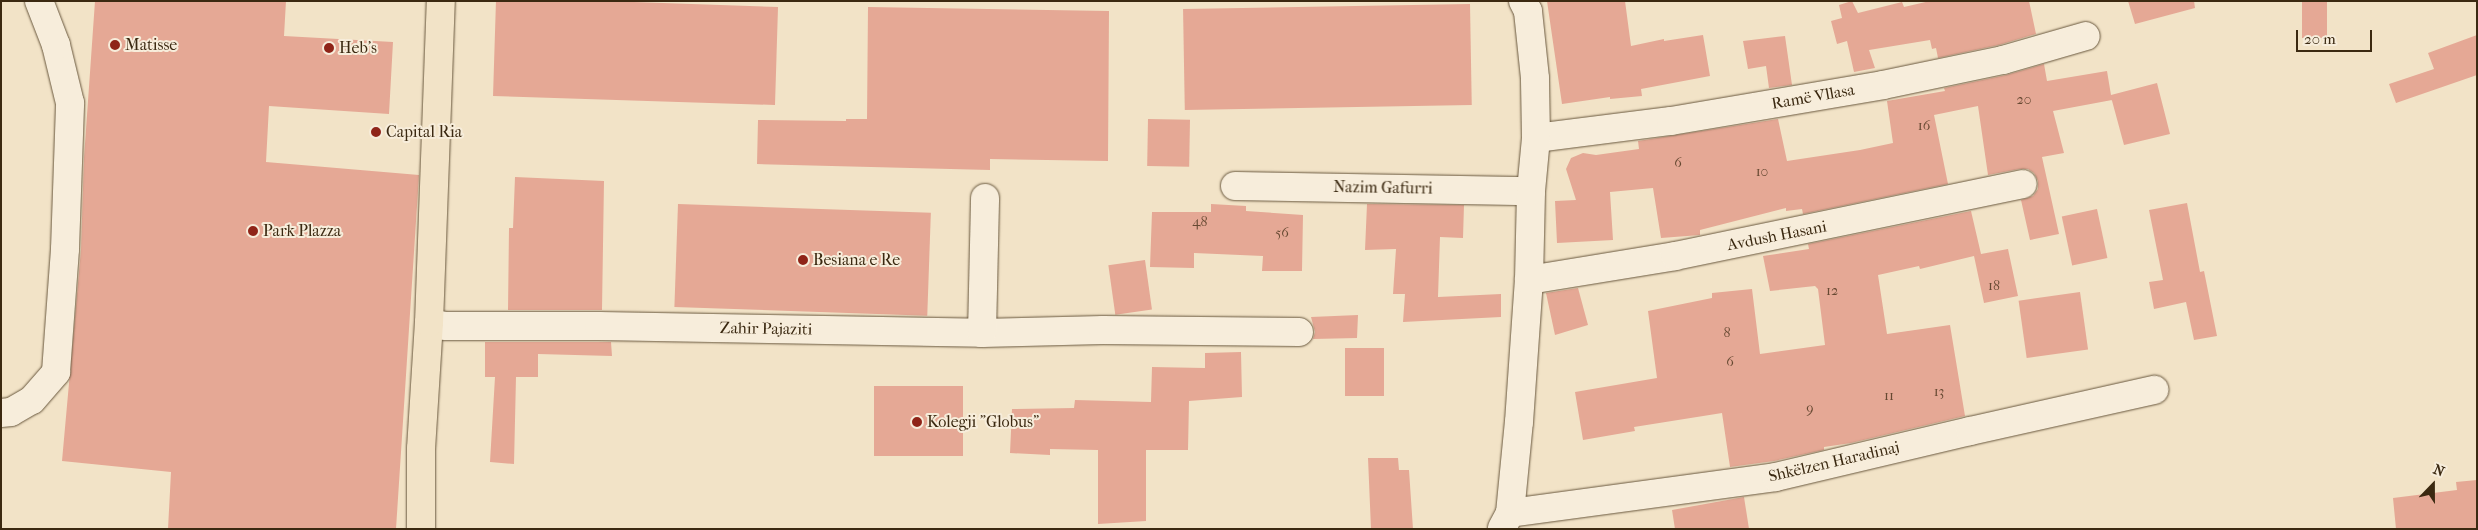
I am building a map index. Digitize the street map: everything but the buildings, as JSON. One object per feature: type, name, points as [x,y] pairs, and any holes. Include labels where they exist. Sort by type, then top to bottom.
[{"type":"main road","points":[[421,529],[421,449],[429,323],[441,1]]},
{"type":"street","points":[[1,413],[11,412],[32,400],[56,372],[64,249],[70,103],[56,45],[39,1]]},
{"type":"street","points":[[1506,521],[1519,422],[1529,280],[1531,191],[1536,138],[1535,78],[1528,11],[1523,1]]},
{"type":"street","name":"Ramë Vllasa","points":[[1536,138],[1670,121],[1883,85],[2004,60],[2086,36]]},
{"type":"street","name":"Avdush Hasani","points":[[1529,280],[1676,256],[2023,184]]},
{"type":"street","name":"Nazim Gafurri","points":[[1235,186],[1531,191]]},
{"type":"street","points":[[982,333],[985,198]]},
{"type":"street","name":"Zahir Pajaziti","points":[[429,323],[446,326],[599,326],[982,333],[1103,330],[1299,332]]},
{"type":"street","name":"Shkëlzen Haradinaj","points":[[1506,521],[1776,477],[2154,390]]},
{"type":"place","name":"Matisse","points":[[115,45]]},
{"type":"place","name":"Heb's","points":[[329,48]]},
{"type":"place","name":"Capital Ria","points":[[376,132]]},
{"type":"place","name":"Park Plazza","points":[[253,231]]},
{"type":"place","name":"Besiana e Re","points":[[803,260]]},
{"type":"place","name":"Kolegji \"Globus\"","points":[[917,422]]}]
